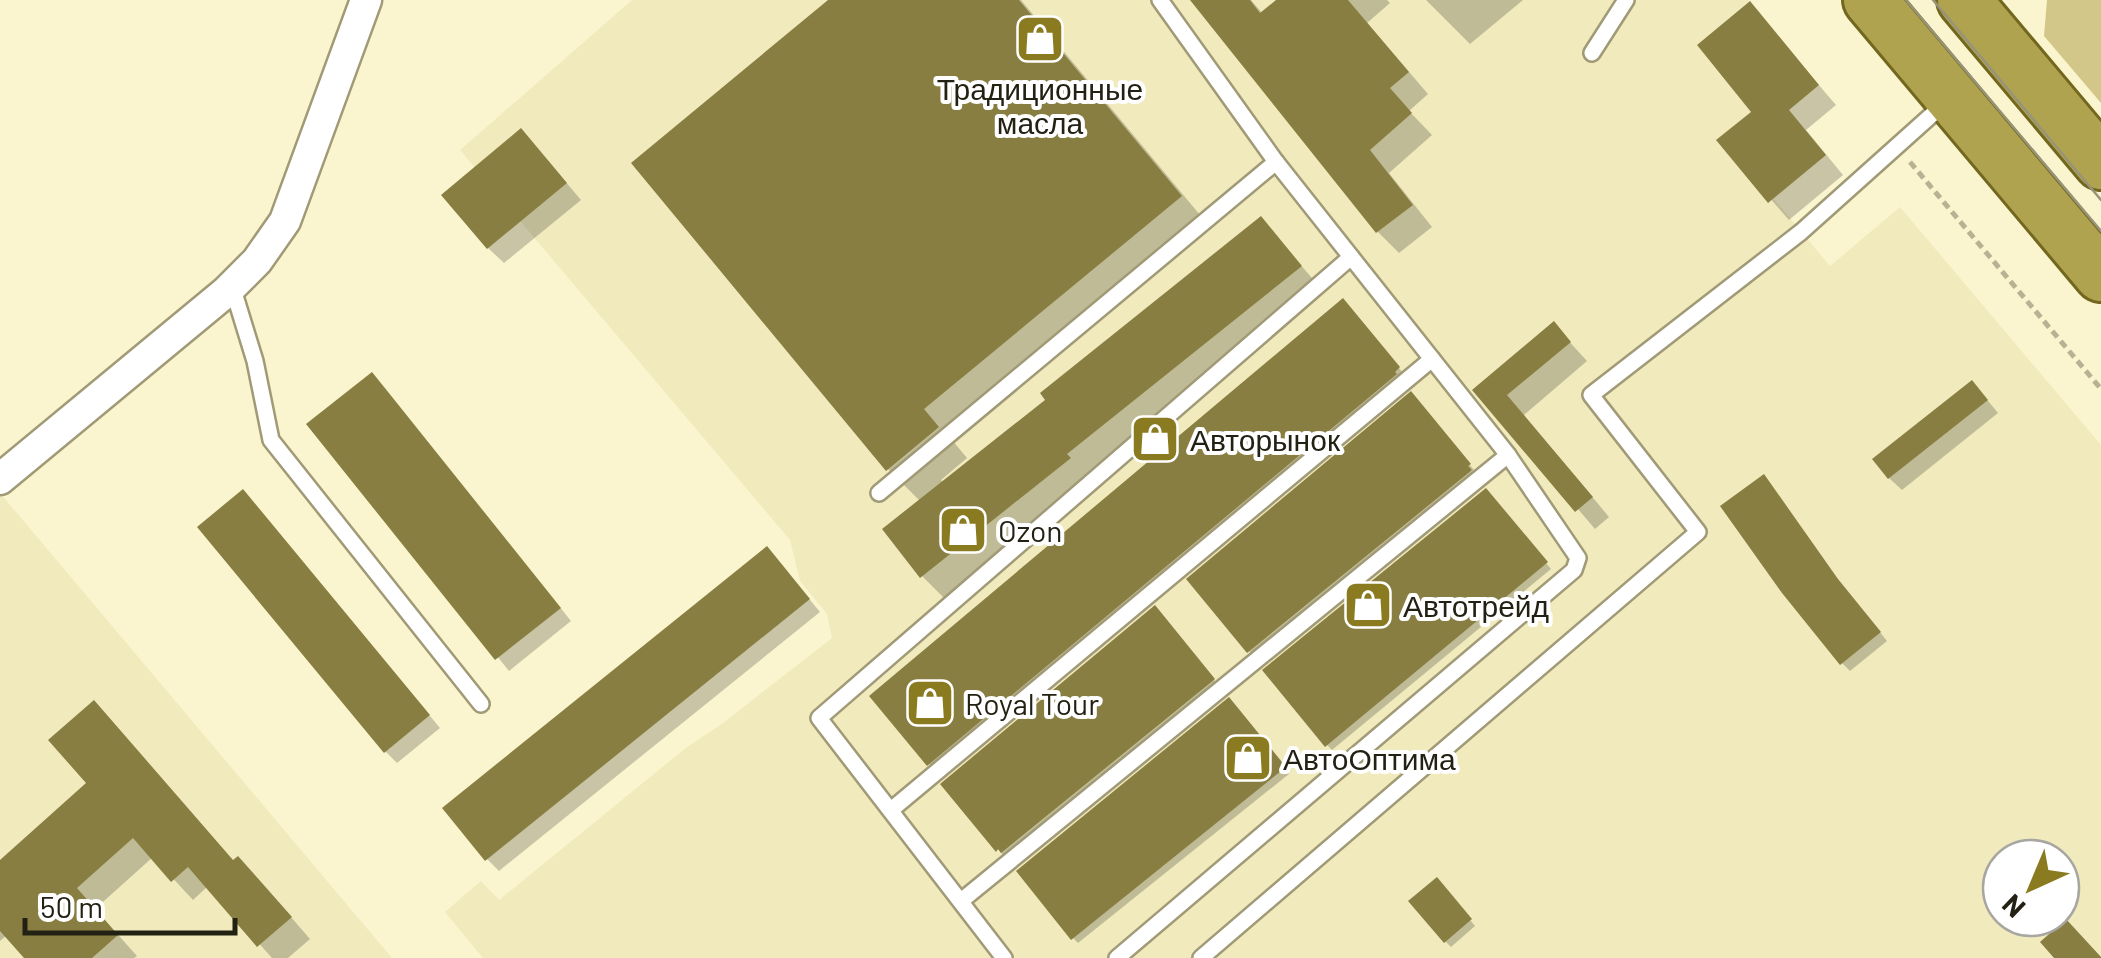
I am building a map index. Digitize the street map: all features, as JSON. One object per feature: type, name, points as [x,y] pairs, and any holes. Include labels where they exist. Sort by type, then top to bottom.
[{"type":"highway","points":[[1870,0],[2101,275]]},
{"type":"highway","points":[[1964,0],[2101,163]]},
{"type":"street","points":[[0,480],[257,262],[285,220],[366,0]]},
{"type":"lane","points":[[1117,958],[1574,570],[1578,558],[1508,455],[1276,162],[1160,0]]},
{"type":"lane","points":[[1592,53],[1626,0]]},
{"type":"lane","points":[[1201,958],[1698,532],[1591,394],[1801,232],[1951,96]]},
{"type":"lane","points":[[879,493],[1276,162]]},
{"type":"lane","points":[[1004,958],[819,718],[1351,256]]},
{"type":"lane","points":[[232,286],[255,361],[271,440],[481,704]]},
{"type":"lane","points":[[890,810],[1432,359]]},
{"type":"lane","points":[[961,901],[1508,455]]},
{"type":"path","points":[[1896,146],[2101,389]]},
{"type":"shaded area","name":"Авторынок","points":[[632,0],[1750,0],[1697,45],[1751,112],[1717,140],[1768,202],[1774,199],[1830,266],[1900,207],[2101,445],[2101,958],[483,958],[445,912],[481,881],[499,900],[687,747],[832,638],[827,614],[800,581],[790,540],[460,150]]},
{"type":"shaded area","points":[[2047,0],[2101,0],[2101,103],[2044,36]]},
{"type":"shaded area","points":[[0,493],[392,958],[0,958]]},
{"type":"building","points":[[828,0],[1019,0],[1182,196],[924,409],[939,427],[886,471],[631,163]]},
{"type":"building","points":[[1190,0],[1250,0],[1260,13],[1276,0],[1348,0],[1409,72],[1390,88],[1412,113],[1370,150],[1413,205],[1376,233]]},
{"type":"building","points":[[1750,1],[1819,85],[1789,110],[1826,155],[1768,203],[1716,140],[1751,112],[1697,45]]},
{"type":"building","points":[[521,128],[567,183],[487,249],[441,195]]},
{"type":"building","points":[[1261,216],[1302,266],[1067,454],[1071,458],[920,578],[882,529],[1045,400],[1040,393]]},
{"type":"building","points":[[1343,298],[1400,367],[1397,374],[927,766],[869,696]]},
{"type":"building","points":[[1554,321],[1571,342],[1507,395],[1593,497],[1575,512],[1472,390]]},
{"type":"building","points":[[372,372],[561,608],[495,660],[306,424]]},
{"type":"building","points":[[1972,380],[1988,400],[1888,479],[1872,459]]},
{"type":"building","points":[[1411,391],[1472,470],[1247,653],[1186,579]]},
{"type":"building","points":[[1764,474],[1838,579],[1881,632],[1840,665],[1720,506]]},
{"type":"building","points":[[1486,488],[1548,562],[1325,747],[1262,670]]},
{"type":"building","points":[[243,489],[430,715],[384,753],[197,527]]},
{"type":"building","points":[[767,546],[810,599],[485,861],[442,808]]},
{"type":"building","points":[[1155,605],[1215,679],[1001,853],[998,849],[996,852],[940,784]]},
{"type":"building","points":[[1229,697],[1286,767],[1071,940],[1016,871]]},
{"type":"building","points":[[94,700],[233,860],[238,856],[292,917],[257,947],[188,867],[171,882],[133,838],[77,888],[118,935],[92,958],[24,958],[0,931],[0,860],[86,783],[48,740]]},
{"type":"building","points":[[1437,877],[1472,919],[1444,943],[1408,901]]},
{"type":"building","points":[[2081,936],[2101,958],[2054,958],[2040,942],[2045,938]]},
{"type":"tram line","points":[[1906,0],[2101,231]]},
{"type":"tram line","points":[[1933,0],[2101,200]]},
{"type":"place","name":"Традиционные масла","points":[[1040,39]]},
{"type":"place","name":"Авторынок","points":[[1155,439]]},
{"type":"place","name":"Ozon","points":[[963,530]]},
{"type":"place","name":"Автотрейд","points":[[1368,605]]},
{"type":"place","name":"Royal Tour","points":[[930,703]]},
{"type":"place","name":"АвтоОптима","points":[[1248,758]]}]
